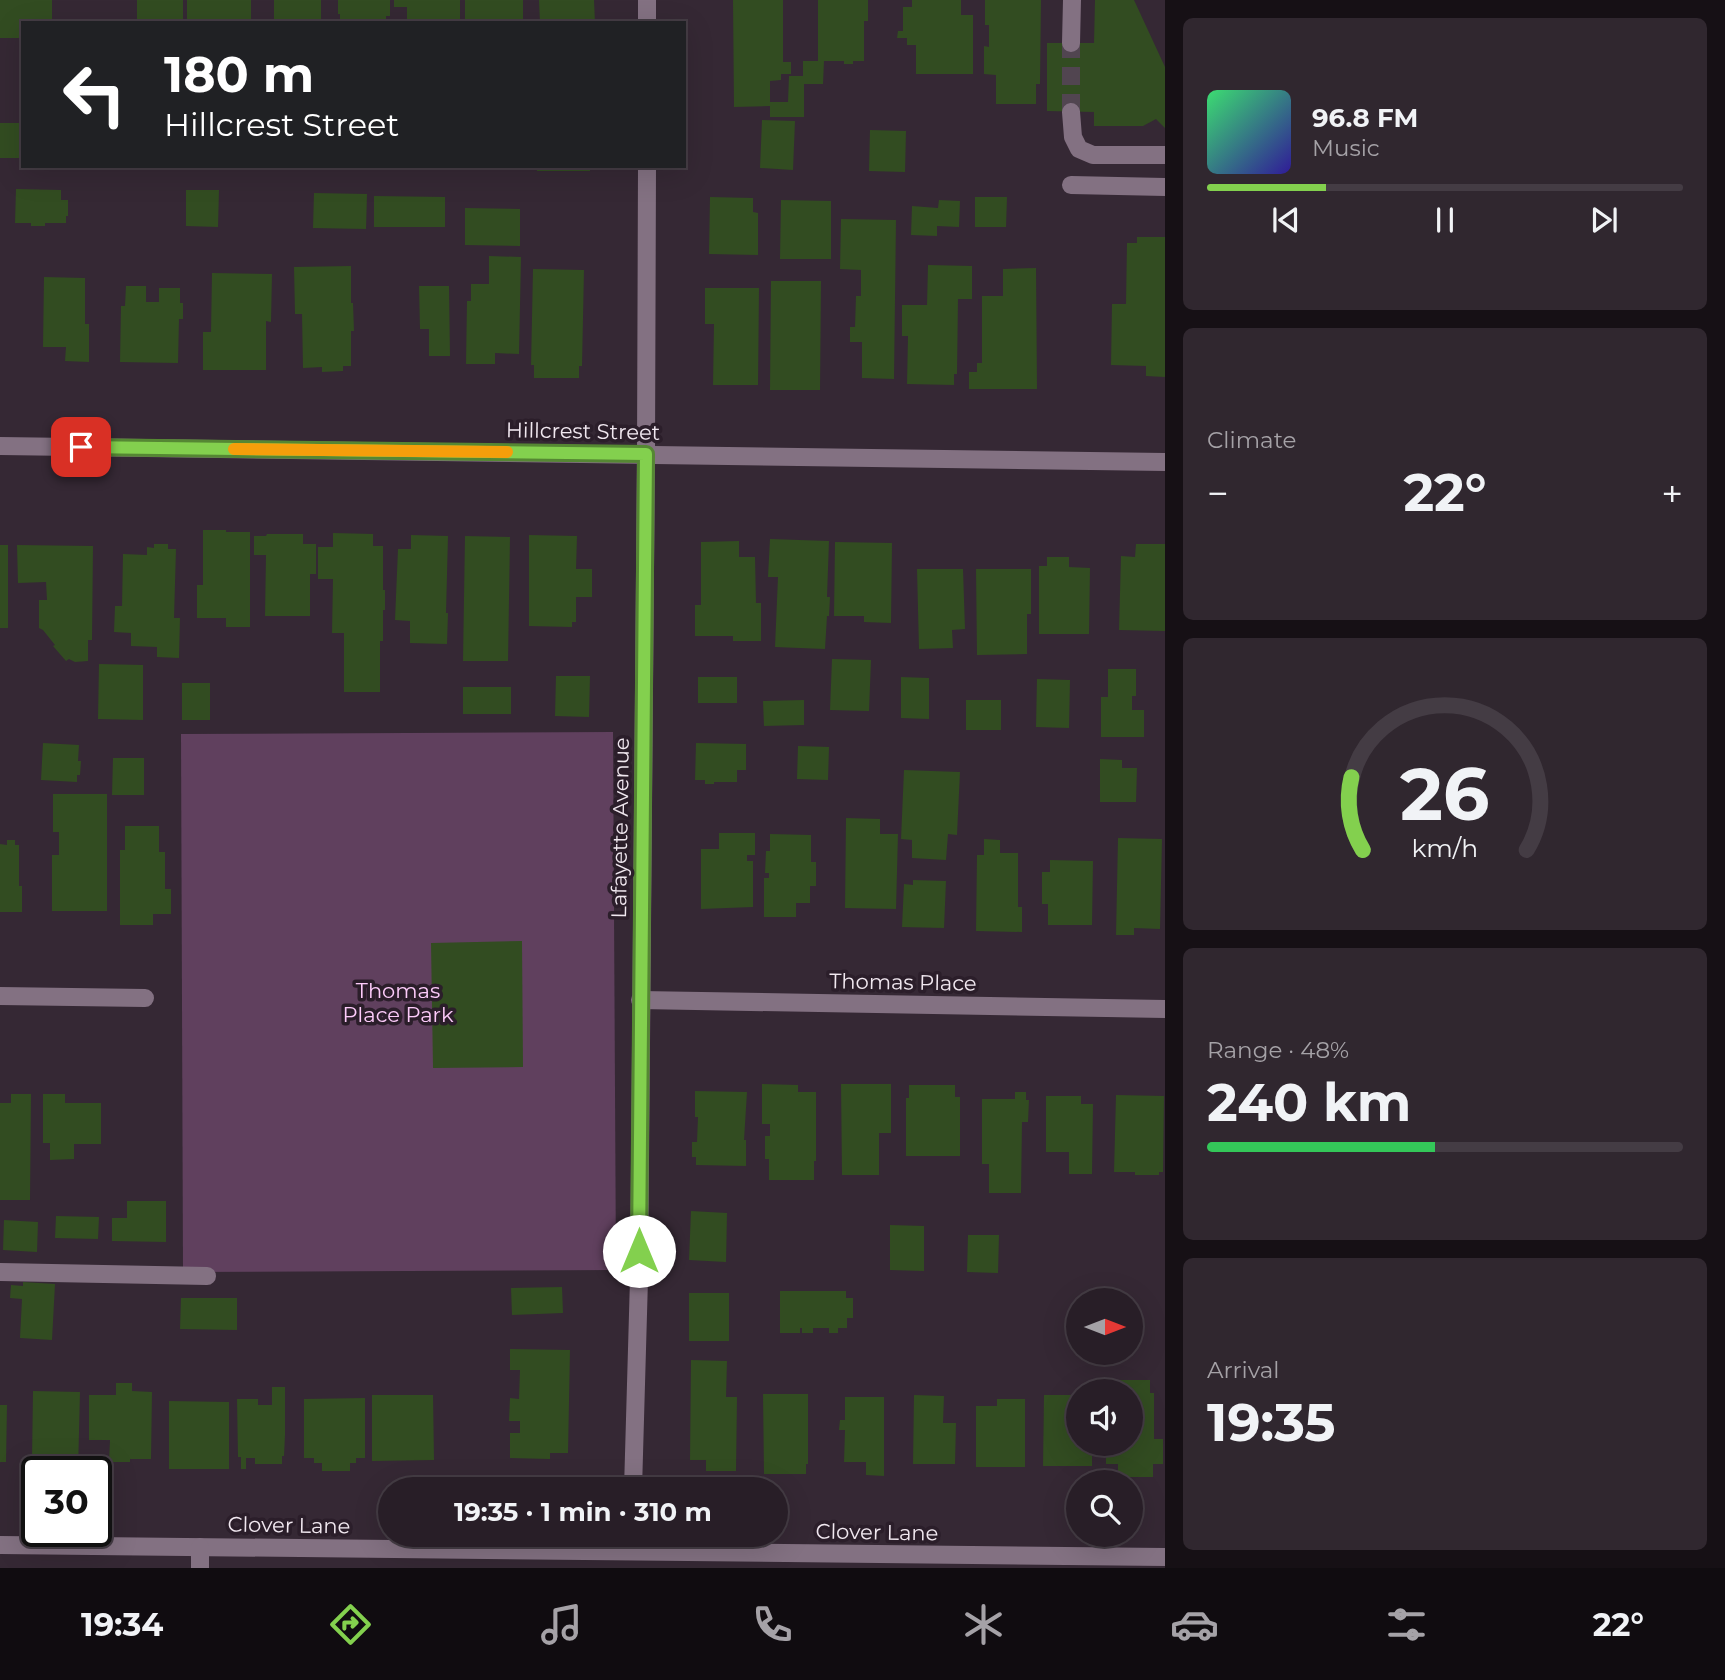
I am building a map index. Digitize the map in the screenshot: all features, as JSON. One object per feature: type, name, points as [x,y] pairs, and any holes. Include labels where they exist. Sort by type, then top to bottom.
[{"type":"street","points":[[647,0],[647,21]]},
{"type":"street","points":[[1072,0],[1072,43]]},
{"type":"street","points":[[1071,111],[1073,137],[1079,149],[1093,155],[1165,155]]},
{"type":"street","name":"Lafayette Avenue","points":[[633,1477],[639,1279],[647,168]]},
{"type":"street","points":[[1072,185],[1165,187]]},
{"type":"street","name":"Hillcrest Street","points":[[0,446],[1165,462]]},
{"type":"street","points":[[0,996],[145,998]]},
{"type":"street","name":"Thomas Place","points":[[640,1000],[1165,1009]]},
{"type":"street","points":[[0,1272],[206,1276]]},
{"type":"street","name":"Clover Lane","points":[[0,1545],[378,1545]]},
{"type":"street","points":[[200,1547],[200,1568]]},
{"type":"street","name":"Clover Lane","points":[[650,1547],[714,1561],[1165,1558]]},
{"type":"green space","name":"Thomas Place Park","points":[[613,732],[616,1270],[183,1272],[181,734]]},
{"type":"building","points":[[0,0],[52,0],[52,21],[21,21],[21,38],[0,38]]},
{"type":"building","points":[[137,0],[183,0],[183,21],[137,21]]},
{"type":"building","points":[[187,0],[251,0],[251,21],[187,20]]},
{"type":"building","points":[[274,0],[321,0],[321,21],[274,21]]},
{"type":"building","points":[[338,0],[390,0],[390,16],[386,16],[386,21],[340,21]]},
{"type":"building","points":[[394,0],[460,0],[460,21],[407,21],[407,7],[394,7]]},
{"type":"building","points":[[465,0],[523,0],[523,21],[465,21]]},
{"type":"building","points":[[539,0],[594,0],[595,21],[540,21]]},
{"type":"building","points":[[733,0],[783,0],[783,62],[791,62],[791,74],[781,74],[781,80],[770,81],[770,102],[788,102],[789,76],[803,76],[803,61],[818,61],[818,0],[868,0],[868,21],[864,21],[864,61],[844,64],[844,61],[824,61],[823,84],[804,84],[804,117],[770,117],[770,106],[734,107]]},
{"type":"building","points":[[912,0],[961,0],[961,15],[973,15],[973,74],[916,74],[916,45],[907,45],[907,38],[897,38],[898,31],[903,31],[903,7],[912,7]]},
{"type":"building","points":[[985,0],[1041,0],[1040,84],[1036,84],[1036,104],[996,104],[996,75],[984,74],[984,46],[989,47],[989,25],[985,25]]},
{"type":"building","points":[[1095,0],[1134,0],[1165,67],[1165,128],[1156,119],[1143,126],[1094,126],[1094,112],[1047,111],[1047,43],[1094,43]]},
{"type":"building","points":[[762,120],[795,121],[793,170],[760,168]]},
{"type":"building","points":[[0,123],[21,123],[21,158],[0,158]]},
{"type":"building","points":[[870,130],[906,131],[905,172],[869,171]]},
{"type":"building","points":[[537,168],[590,168],[590,171],[537,171]]},
{"type":"building","points":[[16,189],[61,190],[61,200],[68,200],[66,223],[31,226],[31,223],[15,223]]},
{"type":"building","points":[[186,190],[219,190],[218,227],[186,226]]},
{"type":"building","points":[[314,193],[367,194],[366,229],[313,228]]},
{"type":"building","points":[[374,196],[445,197],[445,227],[374,227]]},
{"type":"building","points":[[710,197],[753,198],[753,212],[758,213],[758,255],[709,254]]},
{"type":"building","points":[[975,197],[1007,197],[1006,227],[975,227]]},
{"type":"building","points":[[781,200],[831,201],[831,259],[780,259]]},
{"type":"building","points":[[939,200],[960,201],[959,227],[937,226],[937,236],[911,235],[912,206],[938,208]]},
{"type":"building","points":[[465,208],[520,209],[520,246],[465,245]]},
{"type":"building","points":[[841,219],[896,220],[894,379],[862,378],[862,342],[850,342],[850,327],[855,327],[856,296],[861,296],[861,270],[840,269]]},
{"type":"building","points":[[1137,237],[1165,237],[1165,377],[1146,376],[1146,366],[1111,365],[1112,304],[1126,304],[1127,243],[1137,243]]},
{"type":"building","points":[[489,256],[521,257],[519,354],[495,353],[495,364],[466,364],[467,301],[471,301],[471,284],[489,284]]},
{"type":"building","points":[[928,265],[972,266],[972,299],[958,299],[957,374],[954,374],[954,385],[907,384],[908,336],[902,336],[902,305],[927,305]]},
{"type":"building","points":[[351,266],[354,331],[351,331],[351,366],[343,366],[343,371],[322,372],[322,367],[303,368],[302,314],[295,314],[294,267]]},
{"type":"building","points":[[1036,268],[1037,389],[969,389],[969,372],[977,372],[977,363],[982,363],[982,296],[1003,296],[1003,269]]},
{"type":"building","points":[[533,269],[584,270],[582,366],[579,366],[579,378],[534,378],[534,365],[531,365]]},
{"type":"building","points":[[212,273],[272,274],[271,322],[266,321],[266,370],[203,370],[203,332],[211,332]]},
{"type":"building","points":[[44,277],[85,278],[85,324],[89,324],[89,362],[65,361],[66,347],[43,347]]},
{"type":"building","points":[[771,281],[821,281],[820,390],[770,390]]},
{"type":"building","points":[[126,286],[146,286],[146,302],[159,302],[159,288],[180,288],[183,319],[179,319],[178,363],[120,362],[121,306],[125,306]]},
{"type":"building","points":[[419,286],[449,286],[450,356],[429,356],[429,329],[420,329]]},
{"type":"building","points":[[705,288],[759,288],[758,385],[713,385],[714,324],[705,324]]},
{"type":"building","points":[[203,530],[250,532],[250,627],[226,627],[226,618],[197,618],[197,585],[203,585]]},
{"type":"building","points":[[333,533],[373,534],[373,546],[383,546],[385,610],[383,641],[380,641],[380,692],[344,692],[344,633],[332,633],[333,579],[318,579],[318,547],[333,547]]},
{"type":"building","points":[[303,534],[303,544],[316,544],[316,574],[310,574],[310,616],[265,616],[266,555],[254,555],[254,536]]},
{"type":"building","points":[[411,535],[448,536],[447,644],[410,643],[410,621],[395,620],[398,549],[411,549]]},
{"type":"building","points":[[529,535],[577,536],[576,569],[592,569],[592,597],[576,597],[576,622],[572,622],[572,627],[529,626]]},
{"type":"building","points":[[465,536],[510,537],[508,661],[463,661]]},
{"type":"building","points":[[770,539],[829,541],[827,597],[830,597],[825,649],[775,647],[778,577],[768,577]]},
{"type":"building","points":[[739,541],[739,557],[755,557],[756,603],[761,603],[761,641],[733,641],[733,636],[695,636],[695,605],[701,605],[701,542]]},
{"type":"building","points":[[835,542],[892,543],[891,623],[864,622],[864,616],[834,616]]},
{"type":"building","points":[[154,544],[168,544],[168,549],[176,549],[174,618],[180,618],[179,658],[157,657],[157,647],[131,646],[131,633],[114,632],[115,606],[122,606],[123,554],[147,555],[147,547],[154,548]]},
{"type":"building","points":[[1136,544],[1165,544],[1165,631],[1119,630],[1121,556],[1135,557]]},
{"type":"building","points":[[0,545],[8,545],[8,628],[0,628]]},
{"type":"building","points":[[17,545],[93,546],[92,640],[88,640],[88,661],[66,661],[39,628],[39,600],[47,600],[46,582],[18,583]]},
{"type":"building","points":[[1047,557],[1069,557],[1069,567],[1090,568],[1089,634],[1039,634],[1039,566],[1047,566]]},
{"type":"building","points":[[917,569],[963,569],[965,629],[952,630],[953,648],[919,649]]},
{"type":"building","points":[[976,569],[1031,569],[1031,614],[1027,614],[1027,654],[977,655]]},
{"type":"building","points":[[832,659],[871,660],[869,711],[830,710]]},
{"type":"building","points":[[99,664],[143,665],[143,720],[98,719]]},
{"type":"building","points":[[1108,669],[1136,669],[1136,696],[1132,696],[1132,710],[1144,710],[1144,737],[1101,737],[1101,697],[1108,697]]},
{"type":"building","points":[[556,676],[590,676],[589,717],[555,716]]},
{"type":"building","points":[[698,677],[737,677],[737,703],[698,703]]},
{"type":"building","points":[[901,677],[929,678],[929,719],[901,718]]},
{"type":"building","points":[[1037,679],[1070,680],[1069,728],[1036,727]]},
{"type":"building","points":[[182,683],[210,683],[210,720],[182,720]]},
{"type":"building","points":[[463,687],[511,687],[511,714],[463,714]]},
{"type":"building","points":[[804,700],[804,725],[764,726],[763,701]]},
{"type":"building","points":[[966,700],[1001,700],[1001,730],[966,730]]},
{"type":"building","points":[[43,743],[79,745],[78,761],[81,761],[77,782],[41,780]]},
{"type":"building","points":[[696,743],[746,744],[746,770],[737,770],[737,782],[705,784],[705,780],[695,780]]},
{"type":"building","points":[[798,746],[829,747],[828,780],[797,779]]},
{"type":"building","points":[[113,758],[144,758],[144,795],[112,795]]},
{"type":"building","points":[[1100,759],[1122,760],[1122,768],[1137,768],[1136,802],[1100,802]]},
{"type":"building","points":[[904,770],[960,772],[957,835],[948,834],[946,860],[912,858],[912,840],[901,839]]},
{"type":"building","points":[[53,794],[107,794],[107,911],[52,911],[52,855],[59,855],[59,832],[53,832]]},
{"type":"building","points":[[846,818],[880,819],[880,834],[898,834],[896,909],[845,908]]},
{"type":"building","points":[[125,826],[159,826],[159,852],[165,852],[165,889],[171,889],[171,914],[153,914],[153,925],[120,925],[120,850],[125,850]]},
{"type":"building","points":[[719,833],[755,833],[755,855],[747,855],[747,861],[753,861],[753,907],[701,909],[701,849],[719,849]]},
{"type":"building","points":[[770,834],[811,835],[811,862],[816,862],[816,886],[810,886],[810,903],[796,903],[796,917],[764,917],[764,878],[769,878],[769,873],[765,873],[766,851],[770,851]]},
{"type":"building","points":[[1118,838],[1162,839],[1160,929],[1134,928],[1134,935],[1116,935]]},
{"type":"building","points":[[984,839],[1000,840],[1000,853],[1018,853],[1018,907],[1022,907],[1022,932],[976,931],[977,855],[984,855]]},
{"type":"building","points":[[7,840],[15,840],[15,845],[19,845],[22,912],[0,912],[0,844],[7,845]]},
{"type":"building","points":[[1050,860],[1093,861],[1092,925],[1048,925],[1048,904],[1042,904],[1042,872],[1050,872]]},
{"type":"building","points":[[913,880],[946,881],[944,928],[902,927],[904,884],[913,885]]},
{"type":"building","points":[[522,941],[523,1067],[433,1068],[431,943]]},
{"type":"building","points":[[762,1084],[798,1085],[798,1092],[816,1092],[814,1180],[769,1180],[765,1136],[770,1136],[770,1124],[762,1124]]},
{"type":"building","points":[[841,1084],[891,1084],[891,1133],[879,1133],[879,1175],[842,1175]]},
{"type":"building","points":[[909,1085],[955,1085],[955,1097],[960,1097],[960,1156],[906,1156],[906,1098],[909,1098]]},
{"type":"building","points":[[695,1091],[747,1092],[744,1140],[746,1166],[696,1165],[696,1157],[692,1157],[692,1142],[697,1142]]},
{"type":"building","points":[[1015,1092],[1026,1092],[1026,1100],[1029,1100],[1028,1122],[1022,1122],[1021,1193],[989,1193],[989,1164],[982,1164],[982,1099],[1015,1099]]},
{"type":"building","points":[[11,1094],[31,1094],[30,1200],[0,1200],[0,1103],[11,1103]]},
{"type":"building","points":[[43,1094],[65,1094],[65,1103],[101,1103],[101,1144],[74,1144],[74,1159],[50,1160],[50,1143],[43,1143]]},
{"type":"building","points":[[1116,1095],[1164,1096],[1163,1172],[1159,1172],[1159,1175],[1114,1172]]},
{"type":"building","points":[[1046,1096],[1081,1096],[1081,1104],[1093,1104],[1092,1174],[1069,1174],[1069,1152],[1046,1152]]},
{"type":"building","points":[[127,1201],[166,1201],[166,1242],[112,1241],[112,1218],[127,1218]]},
{"type":"building","points":[[691,1211],[727,1213],[726,1262],[689,1260]]},
{"type":"building","points":[[56,1216],[99,1217],[98,1239],[55,1238]]},
{"type":"building","points":[[4,1220],[38,1222],[37,1252],[3,1250]]},
{"type":"building","points":[[890,1225],[924,1226],[924,1271],[890,1270]]},
{"type":"building","points":[[968,1235],[999,1235],[998,1273],[967,1272]]},
{"type":"building","points":[[23,1282],[55,1284],[52,1340],[20,1338],[22,1299],[10,1298],[11,1285],[23,1286]]},
{"type":"building","points":[[562,1287],[563,1313],[512,1315],[511,1288]]},
{"type":"building","points":[[780,1291],[846,1291],[846,1298],[853,1298],[853,1318],[847,1318],[847,1328],[838,1328],[838,1333],[829,1333],[829,1328],[813,1328],[813,1333],[802,1333],[800,1328],[800,1333],[780,1333]]},
{"type":"building","points":[[689,1293],[729,1293],[729,1341],[689,1341]]},
{"type":"building","points":[[181,1298],[237,1298],[237,1330],[180,1329]]},
{"type":"building","points":[[510,1349],[570,1350],[568,1453],[550,1453],[550,1459],[510,1458],[510,1433],[520,1433],[520,1421],[509,1421],[510,1398],[519,1399],[520,1370],[510,1370]]},
{"type":"building","points":[[691,1360],[727,1361],[726,1397],[737,1397],[736,1471],[706,1471],[706,1460],[690,1460]]},
{"type":"building","points":[[1143,1380],[1150,1380],[1150,1393],[1154,1393],[1154,1439],[1163,1439],[1163,1464],[1153,1464],[1153,1477],[1143,1477],[1143,1470],[1118,1470],[1118,1464],[1106,1464],[1106,1456],[1143,1456]]},
{"type":"building","points":[[116,1383],[132,1383],[132,1391],[152,1392],[151,1459],[112,1462],[112,1456],[109,1456],[110,1440],[89,1440],[89,1395],[116,1395]]},
{"type":"building","points":[[272,1387],[285,1387],[282,1464],[255,1464],[255,1458],[246,1458],[246,1469],[241,1469],[241,1457],[238,1457],[237,1399],[258,1399],[258,1405],[272,1405]]},
{"type":"building","points":[[33,1391],[80,1392],[78,1456],[32,1456]]},
{"type":"building","points":[[763,1394],[808,1394],[806,1474],[764,1474]]},
{"type":"building","points":[[372,1395],[433,1395],[434,1460],[372,1461]]},
{"type":"building","points":[[914,1395],[944,1396],[943,1423],[956,1423],[955,1464],[913,1464]]},
{"type":"building","points":[[1044,1395],[1066,1395],[1066,1456],[1092,1456],[1092,1466],[1043,1466]]},
{"type":"building","points":[[845,1397],[884,1397],[884,1476],[866,1475],[866,1462],[844,1462],[845,1430],[839,1430],[840,1420],[845,1420]]},
{"type":"building","points":[[365,1398],[365,1458],[356,1458],[356,1463],[350,1463],[350,1471],[322,1471],[322,1463],[314,1463],[314,1458],[304,1458],[304,1399]]},
{"type":"building","points":[[997,1399],[1025,1399],[1025,1467],[976,1467],[976,1406],[997,1406]]},
{"type":"building","points":[[169,1401],[229,1402],[229,1469],[169,1469]]},
{"type":"building","points":[[0,1405],[7,1405],[6,1462],[0,1462]]},
{"type":"tunnel","points":[[1071,43],[1071,112]]},
{"type":"slow traffic","points":[[234,449],[507,452]]},
{"type":"route","points":[[81,447],[646,454],[639,1251]]}]
